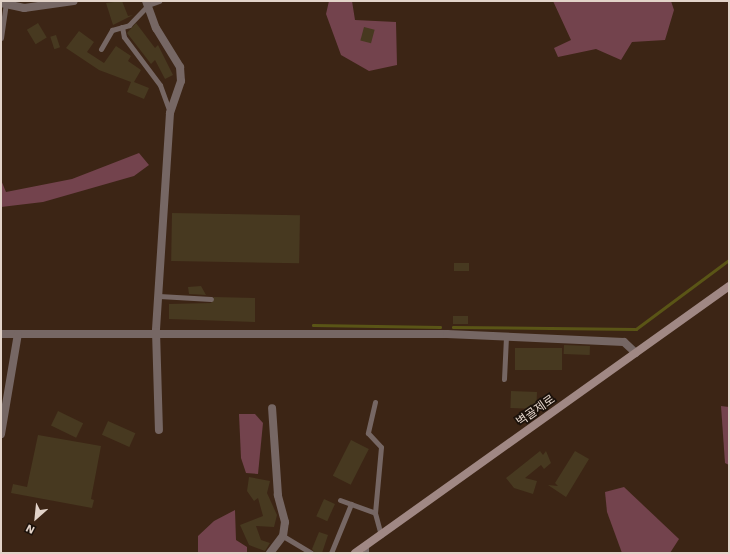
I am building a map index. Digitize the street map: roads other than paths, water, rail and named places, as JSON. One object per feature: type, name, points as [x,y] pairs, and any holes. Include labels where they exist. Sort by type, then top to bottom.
[{"type":"street","points":[[3,4],[24,8],[74,1]]},
{"type":"street","points":[[147,3],[156,28],[180,67],[181,81],[170,112],[156,331],[159,430]]},
{"type":"street","name":"벽골제로","points":[[355,553],[366,549],[381,535],[729,286]]},
{"type":"street","points":[[1,334],[156,331],[506,336],[624,342],[636,353]]},
{"type":"street","points":[[1,434],[18,334]]},
{"type":"street","points":[[270,553],[283,536],[285,522],[278,495],[272,408]]},
{"type":"lane","points":[[101,49],[112,30],[122,27],[140,16],[147,3],[159,1]]},
{"type":"lane","points":[[1,38],[3,4]]},
{"type":"lane","points":[[122,27],[124,37],[160,85],[170,112]]},
{"type":"lane","points":[[159,296],[211,299]]},
{"type":"lane","points":[[504,380],[506,336]]},
{"type":"lane","points":[[375,402],[368,433],[381,447],[375,514],[381,535]]},
{"type":"lane","points":[[340,500],[375,514]]},
{"type":"lane","points":[[331,553],[351,504]]},
{"type":"lane","points":[[283,536],[311,553]]},
{"type":"waterway","points":[[453,327],[636,329],[729,260]]},
{"type":"waterway","points":[[313,325],[440,327]]}]
